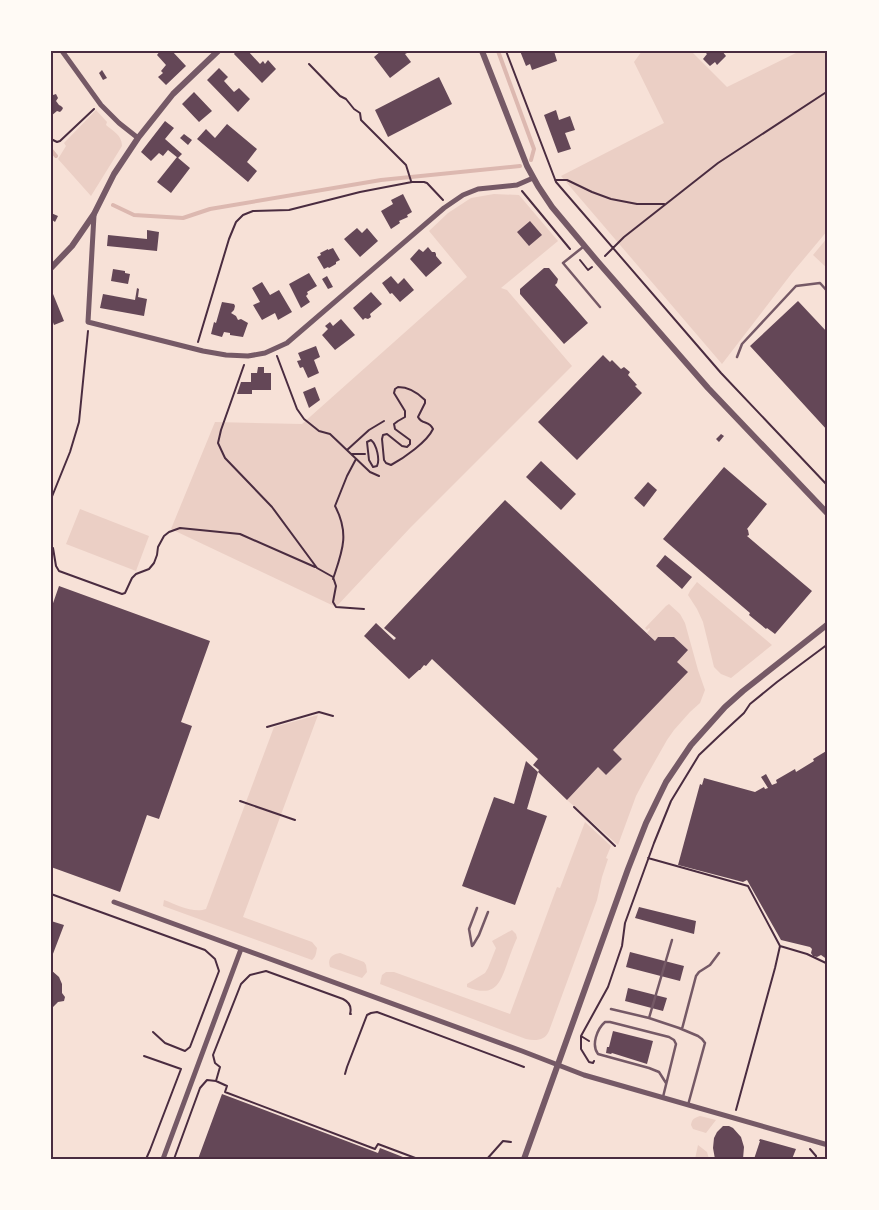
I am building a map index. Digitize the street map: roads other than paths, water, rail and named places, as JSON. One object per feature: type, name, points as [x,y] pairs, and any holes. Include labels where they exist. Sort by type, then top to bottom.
[{"type":"street","points":[[62,51],[100,104],[138,138]]},
{"type":"street","points":[[51,268],[72,246],[94,214],[114,174],[138,138],[173,94],[218,51]]},
{"type":"street","points":[[482,51],[527,166],[552,207],[708,388],[828,514]]},
{"type":"street","points":[[94,214],[88,322],[196,349],[226,355],[248,356],[265,353],[287,343],[448,205],[463,195],[478,190],[517,185],[533,178]]},
{"type":"street","points":[[524,1159],[628,869],[646,823],[666,782],[691,746],[725,707],[742,691],[828,624]]},
{"type":"street","points":[[114,902],[584,1075],[828,1145]]},
{"type":"street","points":[[163,1159],[241,949]]},
{"type":"lane","points":[[585,246],[562,263],[600,307]]},
{"type":"lane","points":[[737,356],[742,344],[796,286],[820,284],[828,292]]},
{"type":"lane","points":[[477,908],[469,929],[472,946],[479,935],[488,912]]},
{"type":"lane","points":[[649,1018],[672,940]]},
{"type":"lane","points":[[682,1029],[696,976],[710,965],[719,953]]},
{"type":"lane","points":[[611,1009],[649,1018],[682,1029],[702,1039],[705,1043],[688,1105]]},
{"type":"lane","points":[[663,1098],[676,1044],[674,1040],[669,1037],[610,1022],[605,1022],[599,1027],[595,1046],[595,1051],[598,1054],[659,1072],[666,1083]]},
{"type":"waterway","points":[[498,51],[534,149],[531,160]]},
{"type":"waterway","points":[[51,150],[56,156]]},
{"type":"waterway","points":[[113,205],[134,215],[183,218],[210,209],[381,180],[520,166]]}]
